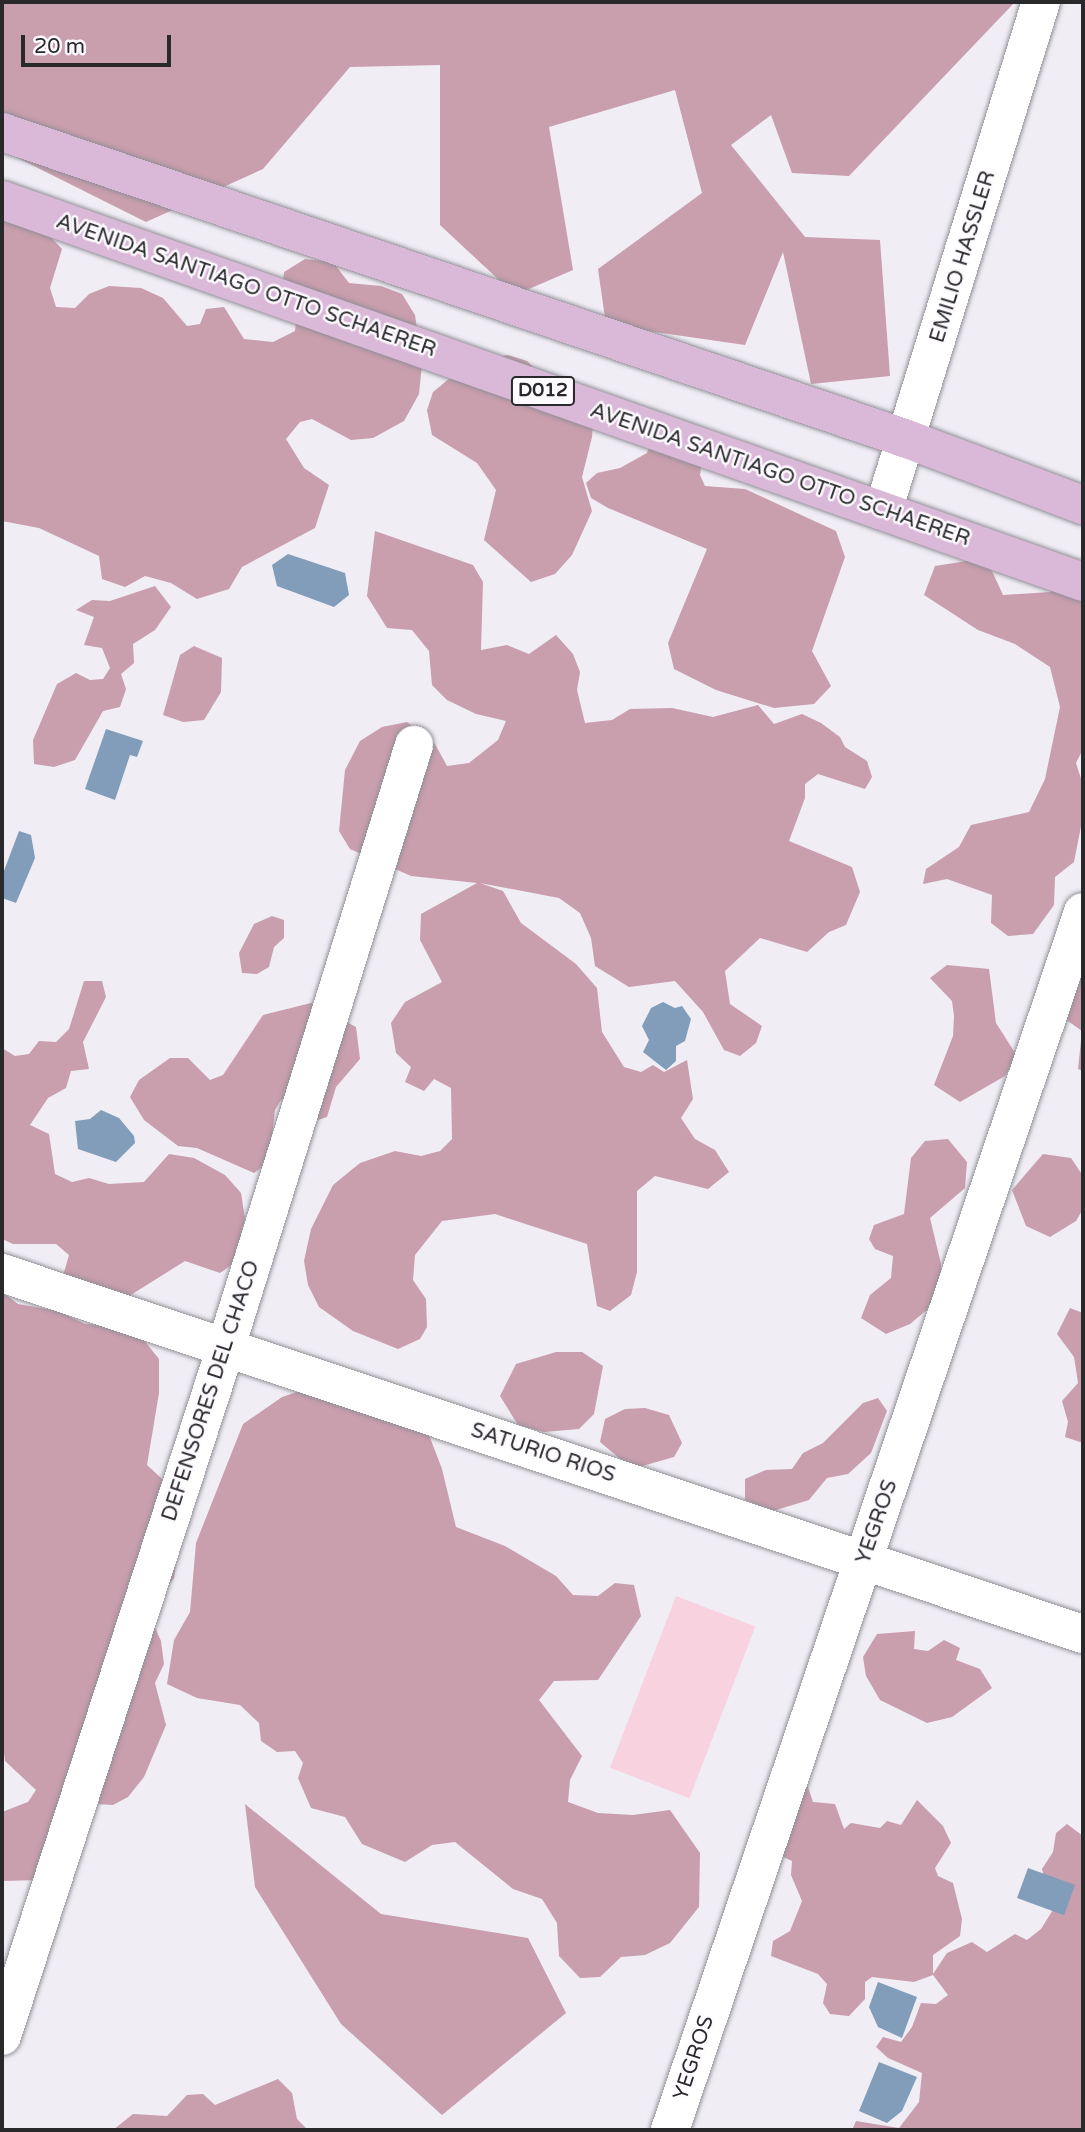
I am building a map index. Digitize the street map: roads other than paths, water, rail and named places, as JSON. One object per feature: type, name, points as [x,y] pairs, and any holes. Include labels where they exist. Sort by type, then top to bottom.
[{"type":"main road","points":[[2,132],[907,439],[1083,505]]},
{"type":"main road","name":"AVENIDA SANTIAGO OTTO SCHAERER","points":[[2,200],[1083,582]]},
{"type":"street","name":"EMILIO HASSLER","points":[[883,511],[1041,2]]},
{"type":"street","name":"DEFENSORES DEL CHACO","points":[[2,2036],[225,1350],[414,745]]},
{"type":"street","name":"YEGROS","points":[[670,2130],[1083,912]]},
{"type":"street","name":"SATURIO RIOS","points":[[2,1273],[225,1350],[865,1558],[1083,1634]]},
{"type":"water","points":[[288,554],[345,573],[349,595],[334,607],[277,586],[272,565]]},
{"type":"water","points":[[106,729],[143,741],[137,757],[130,755],[115,800],[85,789]]},
{"type":"water","points":[[19,831],[31,835],[35,858],[16,903],[2,898],[2,876]]},
{"type":"water","points":[[663,1002],[675,1008],[682,1006],[691,1019],[685,1041],[676,1046],[676,1061],[666,1070],[643,1052],[649,1040],[642,1026],[651,1008]]},
{"type":"water","points":[[101,1110],[119,1118],[134,1136],[135,1143],[116,1162],[78,1149],[75,1121],[90,1119]]},
{"type":"water","points":[[1028,1868],[1075,1885],[1064,1915],[1017,1898]]},
{"type":"water","points":[[878,1982],[917,1997],[902,2038],[878,2027],[869,2007]]},
{"type":"water","points":[[879,2062],[917,2077],[902,2111],[887,2123],[859,2111]]}]
